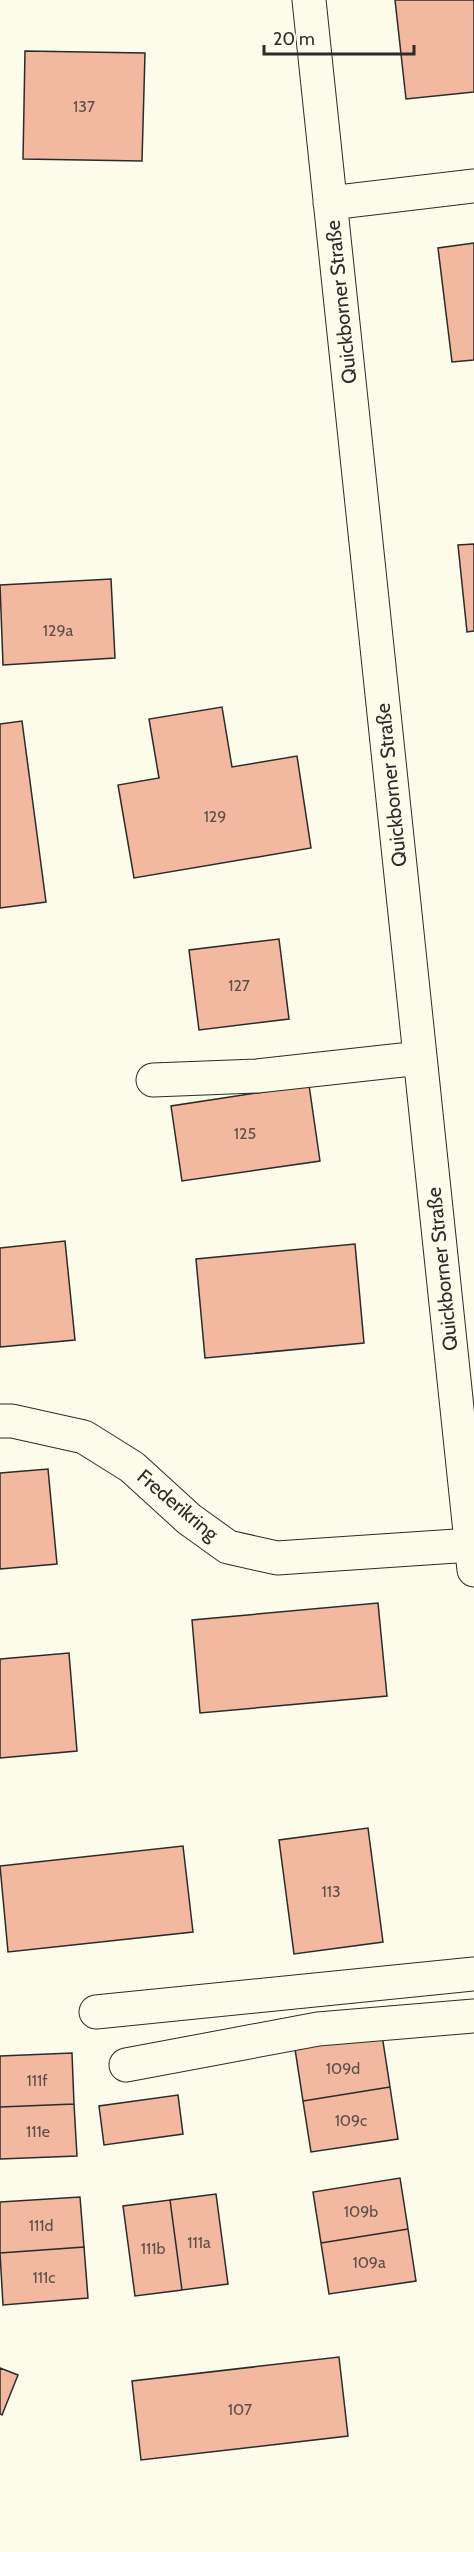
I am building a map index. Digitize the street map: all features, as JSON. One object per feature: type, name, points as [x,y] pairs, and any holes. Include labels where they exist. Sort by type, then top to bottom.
[{"type":"street","name":"Quickborner Straße","points":[[309,0],[420,1058],[461,1314],[473,1558]]},
{"type":"street","points":[[330,203],[474,186]]},
{"type":"street","points":[[153,1080],[257,1076],[420,1058]]},
{"type":"street","name":"Frederikring","points":[[0,1421],[12,1421],[84,1437],[132,1467],[189,1519],[228,1547],[277,1558],[473,1558]]},
{"type":"street","points":[[96,2012],[474,1974]]},
{"type":"street","points":[[126,2065],[318,2029],[474,2016]]},
{"type":"building","points":[[395,0],[474,0],[474,92],[406,99]]},
{"type":"building","points":[[25,51],[145,53],[142,161],[23,159]]},
{"type":"building","points":[[474,243],[474,360],[452,362],[438,248]]},
{"type":"building","points":[[474,544],[474,631],[467,632],[458,545]]},
{"type":"building","points":[[111,579],[115,658],[3,665],[0,585]]},
{"type":"building","points":[[222,707],[232,767],[297,756],[311,848],[134,878],[118,785],[159,778],[149,719]]},
{"type":"building","points":[[22,721],[46,902],[0,908],[0,724]]},
{"type":"building","points":[[279,939],[289,1019],[199,1030],[189,950]]},
{"type":"building","points":[[309,1085],[320,1161],[182,1181],[171,1106]]},
{"type":"building","points":[[65,1241],[75,1340],[0,1347],[0,1248]]},
{"type":"building","points":[[355,1244],[364,1343],[205,1358],[196,1259]]},
{"type":"building","points":[[48,1469],[57,1564],[0,1569],[0,1473]]},
{"type":"building","points":[[378,1603],[387,1696],[200,1713],[192,1620]]},
{"type":"building","points":[[69,1653],[77,1751],[0,1758],[0,1659]]},
{"type":"building","points":[[368,1828],[383,1942],[294,1954],[279,1840]]},
{"type":"building","points":[[183,1846],[193,1932],[8,1952],[0,1866]]},
{"type":"building","points":[[382,2035],[390,2087],[303,2101],[295,2049]]},
{"type":"building","points":[[72,2053],[74,2104],[0,2107],[0,2056]]},
{"type":"building","points":[[390,2087],[398,2139],[311,2152],[303,2101]]},
{"type":"building","points":[[178,2095],[183,2134],[104,2145],[99,2106]]},
{"type":"building","points":[[74,2104],[77,2156],[0,2159],[0,2107]]},
{"type":"building","points":[[400,2178],[408,2229],[321,2243],[313,2192]]},
{"type":"building","points":[[216,2194],[228,2284],[182,2290],[170,2200]]},
{"type":"building","points":[[80,2197],[84,2247],[0,2253],[0,2202]]},
{"type":"building","points":[[170,2200],[182,2290],[135,2296],[123,2206]]},
{"type":"building","points":[[408,2229],[416,2281],[329,2294],[321,2243]]},
{"type":"building","points":[[84,2247],[88,2298],[3,2305],[0,2253]]},
{"type":"building","points":[[339,2357],[348,2436],[141,2460],[132,2381]]},
{"type":"building","points":[[0,2368],[18,2375],[2,2415],[0,2414]]}]
